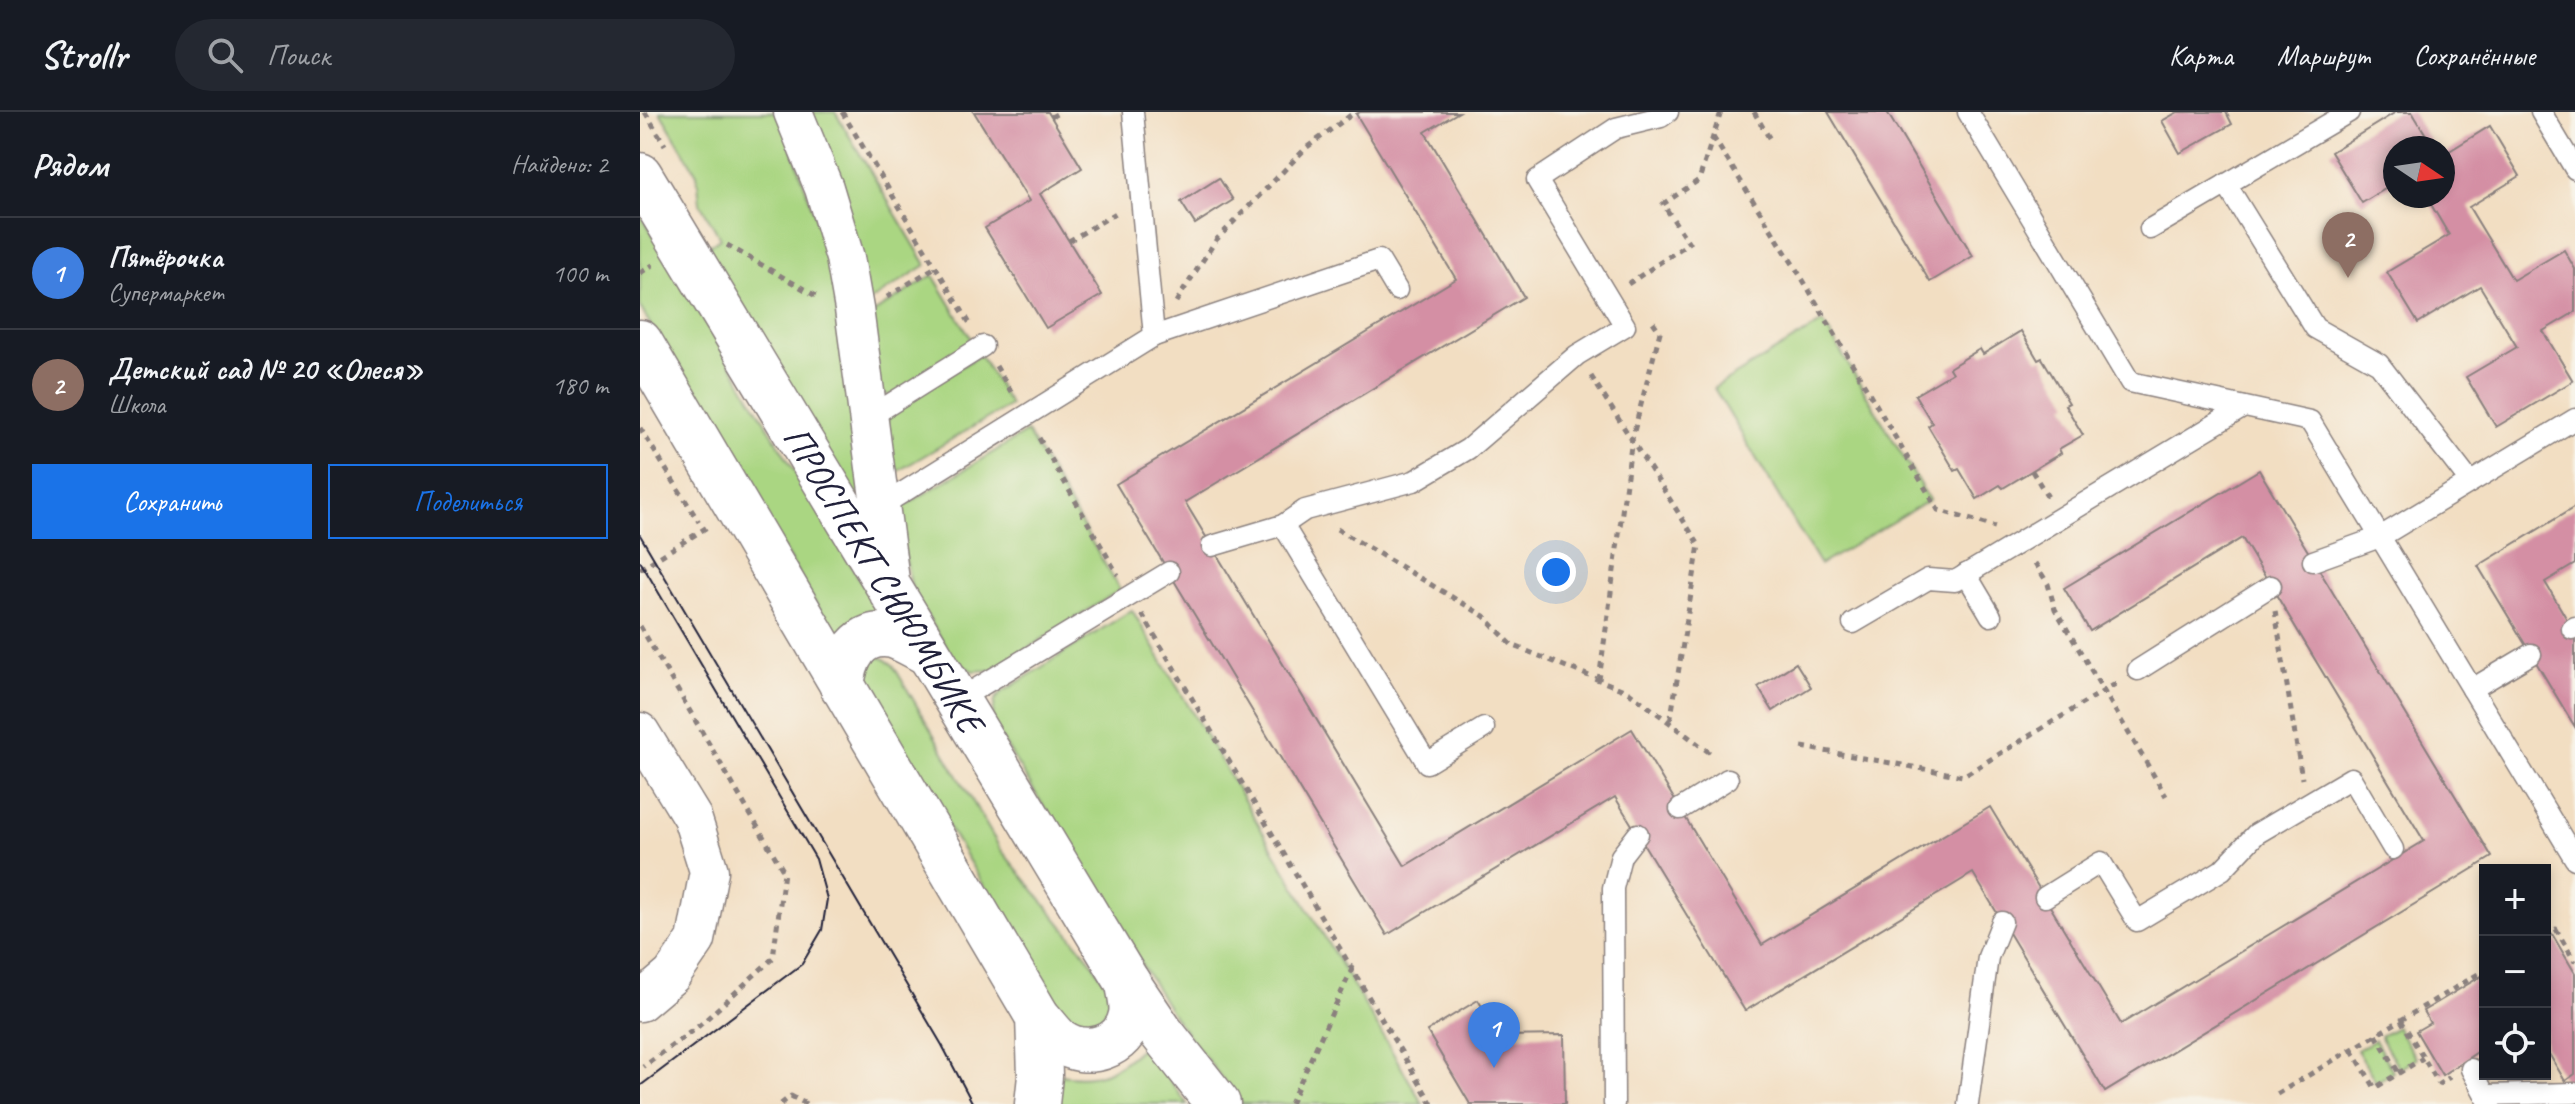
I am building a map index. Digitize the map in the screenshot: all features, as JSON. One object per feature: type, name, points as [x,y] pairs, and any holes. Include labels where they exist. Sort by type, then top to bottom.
[{"type":"main road","name":"ПРОСПЕКТ СЮЮМБИКЕ","points":[[640,175],[1128,983],[1161,1032],[1218,1104]]},
{"type":"main road","points":[[640,342],[1038,1017],[1060,1041],[1080,1050],[1101,1050],[1121,1037],[1131,1015],[1128,983]]},
{"type":"main road","points":[[842,686],[845,663],[857,646],[872,637],[893,636],[928,653]]},
{"type":"main road","points":[[1037,1104],[1040,1076],[1038,1017]]},
{"type":"street","points":[[793,112],[824,188],[845,258],[891,591]]},
{"type":"street","points":[[640,732],[692,817],[709,871],[696,940],[672,975],[640,1002]]},
{"type":"lane","points":[[1133,112],[1154,336]]},
{"type":"lane","points":[[1212,546],[1283,525],[1305,510],[1414,481],[1468,449],[1577,355],[1625,326],[1537,180],[1616,128],[1661,117],[1668,112]]},
{"type":"lane","points":[[1968,112],[2130,382],[2310,421],[2575,859]]},
{"type":"lane","points":[[2150,229],[2349,112]]},
{"type":"lane","points":[[2541,112],[2575,169]]},
{"type":"lane","points":[[2226,184],[2315,328],[2379,364],[2470,482]]},
{"type":"lane","points":[[881,506],[1154,336],[1379,260],[1397,290]]},
{"type":"lane","points":[[868,418],[983,346]]},
{"type":"lane","points":[[1853,623],[1928,579],[1955,581],[2244,407]]},
{"type":"lane","points":[[2313,561],[2380,537],[2575,419]]},
{"type":"lane","points":[[1283,525],[1427,763],[1484,728]]},
{"type":"lane","points":[[956,701],[1169,572]]},
{"type":"lane","points":[[1966,574],[1991,616]]},
{"type":"lane","points":[[2138,670],[2271,586]]},
{"type":"lane","points":[[2472,689],[2531,654]]},
{"type":"lane","points":[[2045,897],[2101,862],[2137,921],[2222,870],[2256,834],[2351,778],[2393,849]]},
{"type":"lane","points":[[1680,809],[1728,779]]},
{"type":"lane","points":[[1614,1104],[1613,888],[1621,856],[1638,834]]},
{"type":"lane","points":[[1968,1104],[1988,957],[2002,922]]},
{"type":"lane","points":[[2463,1072],[2488,1100],[2575,1093]]},
{"type":"path","points":[[645,112],[660,138]]},
{"type":"path","points":[[1051,117],[1060,112]]},
{"type":"path","points":[[1154,336],[1216,240],[1306,148],[1355,112]]},
{"type":"path","points":[[1636,296],[1628,284],[1689,243],[1663,204],[1699,180],[1721,112]]},
{"type":"path","points":[[1754,112],[1771,141]]},
{"type":"path","points":[[1713,137],[1803,280],[1938,510],[2018,534],[2048,584],[2055,609],[2166,796]]},
{"type":"path","points":[[1069,241],[1141,197]]},
{"type":"path","points":[[720,241],[827,302]]},
{"type":"path","points":[[879,302],[937,266]]},
{"type":"path","points":[[1599,680],[1632,439],[1660,332],[1644,308]]},
{"type":"path","points":[[1577,355],[1699,545],[1670,723]]},
{"type":"path","points":[[640,428],[703,530]]},
{"type":"path","points":[[1305,510],[1484,616],[1512,645],[1629,692],[1714,756]]},
{"type":"path","points":[[640,569],[720,519]]},
{"type":"path","points":[[2271,586],[2306,805]]},
{"type":"path","points":[[1802,747],[1963,776],[2138,670]]},
{"type":"path","points":[[2551,932],[2556,929],[2575,962]]},
{"type":"path","points":[[1290,1104],[1353,967]]},
{"type":"path","points":[[2277,1094],[2479,974]]},
{"type":"path","points":[[2401,1020],[2439,1084],[2463,1072]]},
{"type":"path","points":[[2376,1035],[2399,1073]]},
{"type":"path","points":[[2352,1050],[2375,1088],[2423,1058]]},
{"type":"path","points":[[781,1104],[791,1096],[806,1104]]},
{"type":"green space","points":[[660,112],[776,112],[785,127],[830,261],[865,515],[704,249],[720,238],[700,203],[697,174]]},
{"type":"green space","points":[[811,112],[835,112],[926,265],[867,303]]},
{"type":"green space","points":[[640,213],[884,620],[841,646],[640,307]]},
{"type":"green space","points":[[933,275],[975,345],[891,396],[880,393],[869,316]]},
{"type":"green space","points":[[1823,322],[1929,500],[1820,565],[1714,388]]},
{"type":"green space","points":[[980,355],[1010,405],[893,474],[885,424],[897,406]]},
{"type":"green space","points":[[1027,432],[1120,590],[993,670],[973,671],[954,660],[913,593],[897,521],[898,512]]},
{"type":"green space","points":[[1132,610],[1423,1104],[1242,1104],[1174,1017],[992,723],[995,700],[1001,693]]},
{"type":"green space","points":[[873,656],[893,665],[1001,850],[1092,962],[1106,984],[1108,1006],[1102,1017],[1091,1024],[1081,1026],[1067,1023],[858,678]]},
{"type":"green space","points":[[2397,1027],[2416,1059],[2399,1069],[2380,1036]]},
{"type":"green space","points":[[2375,1040],[2393,1072],[2376,1082],[2357,1050]]},
{"type":"green space","points":[[1144,1045],[1187,1104],[1053,1104],[1055,1074],[1082,1077],[1104,1073],[1124,1062]]},
{"type":"building","points":[[974,112],[1048,112],[1082,168],[1040,194],[1102,295],[1046,328],[985,228],[1029,201]]},
{"type":"building","points":[[1459,112],[1425,132],[1524,297],[1185,502],[1405,866],[1632,729],[1762,945],[1990,807],[2121,1024],[2424,841],[2242,538],[2090,631],[2064,588],[2259,470],[2492,857],[2105,1092],[1973,873],[1745,1011],[1615,797],[1387,935],[1116,484],[1456,279],[1356,114]]},
{"type":"building","points":[[1828,112],[1887,112],[1973,256],[1930,282]]},
{"type":"building","points":[[2178,112],[2226,112],[2232,124],[2180,153],[2162,121]]},
{"type":"building","points":[[2396,112],[2412,112],[2427,136],[2383,136],[2383,190],[2362,203],[2331,152]]},
{"type":"building","points":[[2490,126],[2520,176],[2469,207],[2513,280],[2564,250],[2575,269],[2575,312],[2543,331],[2573,381],[2496,427],[2466,377],[2517,347],[2480,286],[2418,323],[2387,272],[2449,235],[2433,208],[2455,208],[2455,148]]},
{"type":"building","points":[[1219,178],[1233,200],[1195,224],[1181,202]]},
{"type":"building","points":[[2021,331],[2038,360],[2042,358],[2069,403],[2065,405],[2083,435],[2059,449],[2061,453],[2003,488],[2000,485],[1977,499],[1959,469],[1955,471],[1928,426],[1932,423],[1915,395],[1952,373],[1949,368],[1980,349],[1983,354]]},
{"type":"building","points":[[2575,507],[2575,564],[2545,582],[2575,633],[2575,727],[2478,566]]},
{"type":"building","points":[[1796,663],[1811,687],[1773,711],[1758,687]]},
{"type":"building","points":[[2551,935],[2575,973],[2575,1074],[2565,1081],[2551,1057]]},
{"type":"building","points":[[2479,978],[2479,1051],[2442,1075],[2416,1031],[2430,1023],[2423,1011]]},
{"type":"building","points":[[1478,1000],[1500,1036],[1564,1035],[1565,1104],[1470,1104],[1427,1031]]},
{"type":"tram line","points":[[640,535],[942,1045],[973,1104]]},
{"type":"tram line","points":[[640,561],[816,859],[827,899],[822,930],[802,964],[640,1086]]},
{"type":"place","name":"Детский сад № 20 «Олеся»","points":[[2348,278]]},
{"type":"place","name":"Пятёрочка","points":[[1494,1068]]}]
